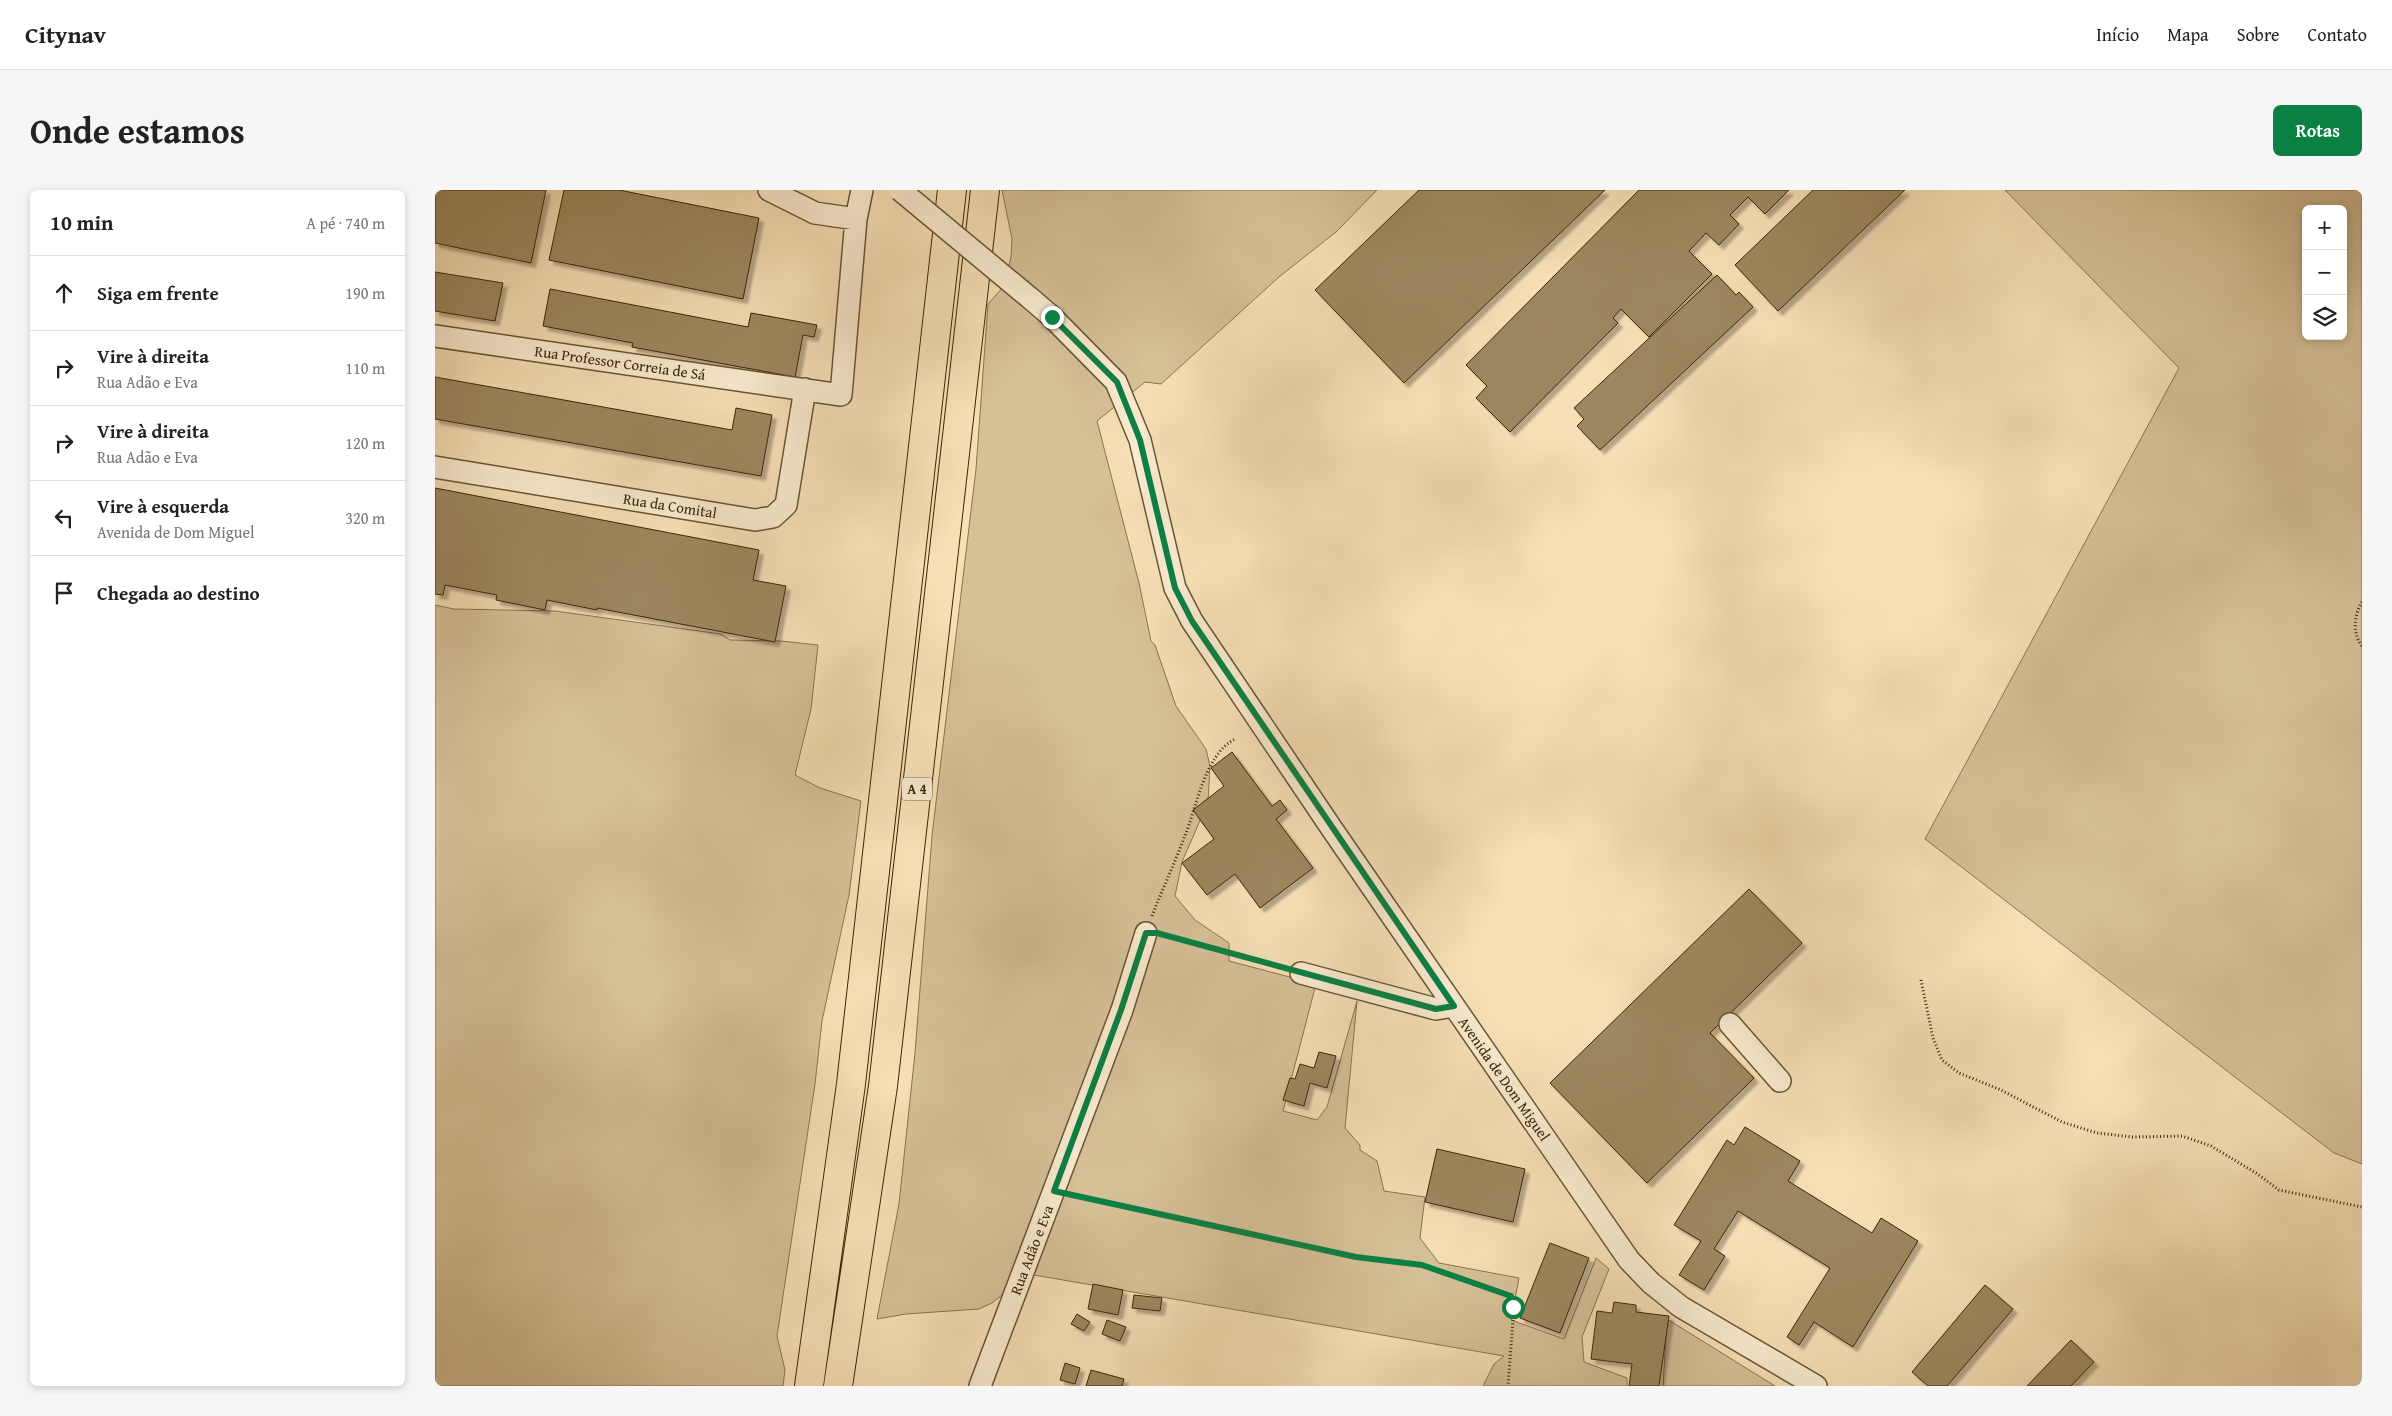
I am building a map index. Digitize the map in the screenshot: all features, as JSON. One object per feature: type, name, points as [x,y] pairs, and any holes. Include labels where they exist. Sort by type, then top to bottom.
[{"type":"highway","name":"A 4","points":[[809,1386],[851,1084],[952,190]]},
{"type":"highway","name":"A 4","points":[[839,1386],[883,1086],[985,190]]},
{"type":"street","points":[[769,190],[815,213],[856,219],[862,190]]},
{"type":"street","name":"Avenida de Dom Miguel","points":[[900,190],[1052,317],[1117,382],[1140,440],[1175,588],[1192,621],[1629,1260],[1651,1283],[1681,1307],[1816,1386]]},
{"type":"street","name":"Rua Professor Correia de Sá","points":[[435,336],[841,395],[856,219]]},
{"type":"street","name":"Rua da Comital","points":[[435,468],[755,520],[773,517],[786,505],[805,389]]},
{"type":"street","name":"Rua Adão e Eva","points":[[980,1386],[1121,1010],[1146,933]]},
{"type":"street","points":[[1301,973],[1436,1009],[1454,1006]]},
{"type":"street","points":[[1731,1024],[1780,1081]]},
{"type":"path","points":[[2362,602],[2355,613],[2357,639],[2362,646]]},
{"type":"path","points":[[1235,739],[1225,744],[1207,774],[1185,838],[1146,933],[1157,933],[1301,973]]},
{"type":"path","points":[[1921,980],[1933,1038],[1942,1060],[1959,1073],[2001,1090],[2062,1122],[2097,1133],[2123,1136],[2182,1136],[2211,1146],[2279,1190],[2362,1207]]},
{"type":"path","points":[[1054,1191],[1356,1257],[1422,1265],[1511,1296],[1513,1307],[1507,1386]]},
{"type":"shaded area","points":[[1002,190],[1377,190],[1336,232],[1279,277],[1161,384],[1145,382],[1097,421],[1139,583],[1151,641],[1155,645],[1176,706],[1206,749],[1210,766],[1208,802],[1182,862],[1175,896],[1195,920],[1229,943],[1229,961],[1316,984],[1283,1111],[1317,1120],[1327,1107],[1357,1001],[1345,1128],[1360,1145],[1360,1150],[1377,1161],[1384,1191],[1425,1197],[1420,1238],[1439,1263],[1519,1278],[1511,1320],[1564,1339],[1596,1258],[1609,1269],[1582,1337],[1584,1362],[1627,1378],[1627,1386],[1483,1386],[1494,1364],[1504,1356],[1034,1275],[1036,1268],[992,1303],[979,1309],[906,1314],[877,1319],[899,1204],[915,1053],[932,836],[976,469],[988,304],[1004,286],[1011,257],[1012,239]]},
{"type":"shaded area","points":[[2005,190],[2362,190],[2362,1164],[2334,1153],[1925,839],[2179,368]]},
{"type":"shaded area","points":[[435,605],[454,609],[555,611],[721,634],[730,640],[781,641],[818,645],[811,709],[795,775],[820,788],[861,801],[849,895],[822,1021],[815,1084],[777,1336],[785,1370],[783,1386],[435,1386]]},
{"type":"shaded area","points":[[1667,1319],[1775,1386],[1663,1386]]},
{"type":"building","points":[[435,190],[546,190],[531,263],[435,243]]},
{"type":"building","points":[[564,190],[619,190],[759,218],[743,299],[549,260]]},
{"type":"building","points":[[1419,190],[1605,190],[1404,383],[1315,290]]},
{"type":"building","points":[[1639,190],[1789,190],[1765,214],[1748,197],[1730,215],[1739,224],[1719,245],[1706,233],[1689,251],[1712,274],[1649,337],[1621,309],[1613,318],[1618,323],[1510,432],[1476,398],[1487,386],[1466,365]]},
{"type":"building","points":[[1813,190],[1905,190],[1778,311],[1735,265]]},
{"type":"building","points":[[435,272],[503,283],[495,321],[435,311]]},
{"type":"building","points":[[1717,275],[1736,295],[1739,292],[1753,307],[1600,450],[1577,426],[1584,419],[1574,408]]},
{"type":"building","points":[[550,289],[748,327],[751,313],[817,325],[814,337],[803,335],[795,377],[632,347],[633,343],[543,326]]},
{"type":"building","points":[[435,377],[732,430],[736,408],[772,415],[761,476],[435,419]]},
{"type":"building","points":[[435,488],[759,550],[753,580],[786,586],[775,642],[547,600],[545,610],[496,600],[497,595],[445,585],[443,595],[435,594]]},
{"type":"building","points":[[1232,752],[1272,806],[1280,800],[1287,810],[1276,819],[1313,868],[1260,908],[1235,874],[1207,895],[1182,863],[1214,839],[1193,810],[1224,786],[1211,768]]},
{"type":"building","points":[[1749,889],[1802,943],[1710,1033],[1754,1078],[1647,1183],[1550,1083]]},
{"type":"building","points":[[1319,1052],[1336,1056],[1327,1088],[1310,1083],[1304,1106],[1283,1100],[1290,1078],[1295,1079],[1300,1064],[1314,1068]]},
{"type":"building","points":[[1745,1127],[1800,1161],[1788,1181],[1872,1233],[1881,1218],[1918,1241],[1853,1347],[1814,1322],[1799,1345],[1787,1337],[1830,1268],[1738,1211],[1714,1249],[1725,1256],[1704,1290],[1679,1275],[1701,1241],[1674,1225],[1727,1140],[1734,1145]]},
{"type":"building","points":[[1437,1149],[1525,1169],[1513,1222],[1425,1202]]},
{"type":"building","points":[[1550,1243],[1589,1258],[1560,1333],[1520,1318]]},
{"type":"building","points":[[1093,1284],[1123,1290],[1118,1315],[1088,1309]]},
{"type":"building","points":[[1985,1285],[2013,1309],[1947,1386],[1928,1386],[1912,1372]]},
{"type":"building","points":[[1134,1295],[1162,1298],[1160,1311],[1132,1308]]},
{"type":"building","points":[[1614,1302],[1636,1305],[1636,1312],[1669,1316],[1659,1386],[1629,1386],[1632,1364],[1591,1359],[1597,1311],[1612,1313]]},
{"type":"building","points":[[1077,1314],[1090,1322],[1084,1331],[1071,1324]]},
{"type":"building","points":[[1107,1320],[1126,1327],[1120,1341],[1102,1334]]},
{"type":"building","points":[[2071,1340],[2094,1362],[2071,1386],[2027,1386]]},
{"type":"building","points":[[1065,1363],[1080,1368],[1075,1384],[1060,1380]]},
{"type":"building","points":[[1091,1370],[1124,1379],[1122,1386],[1086,1386]]},
{"type":"route","points":[[1052,317],[1117,382],[1140,440],[1175,588],[1192,621],[1331,829],[1454,1006],[1436,1009],[1157,933],[1146,933],[1121,1010],[1054,1191],[1356,1257],[1422,1265],[1511,1296],[1513,1307]]}]
